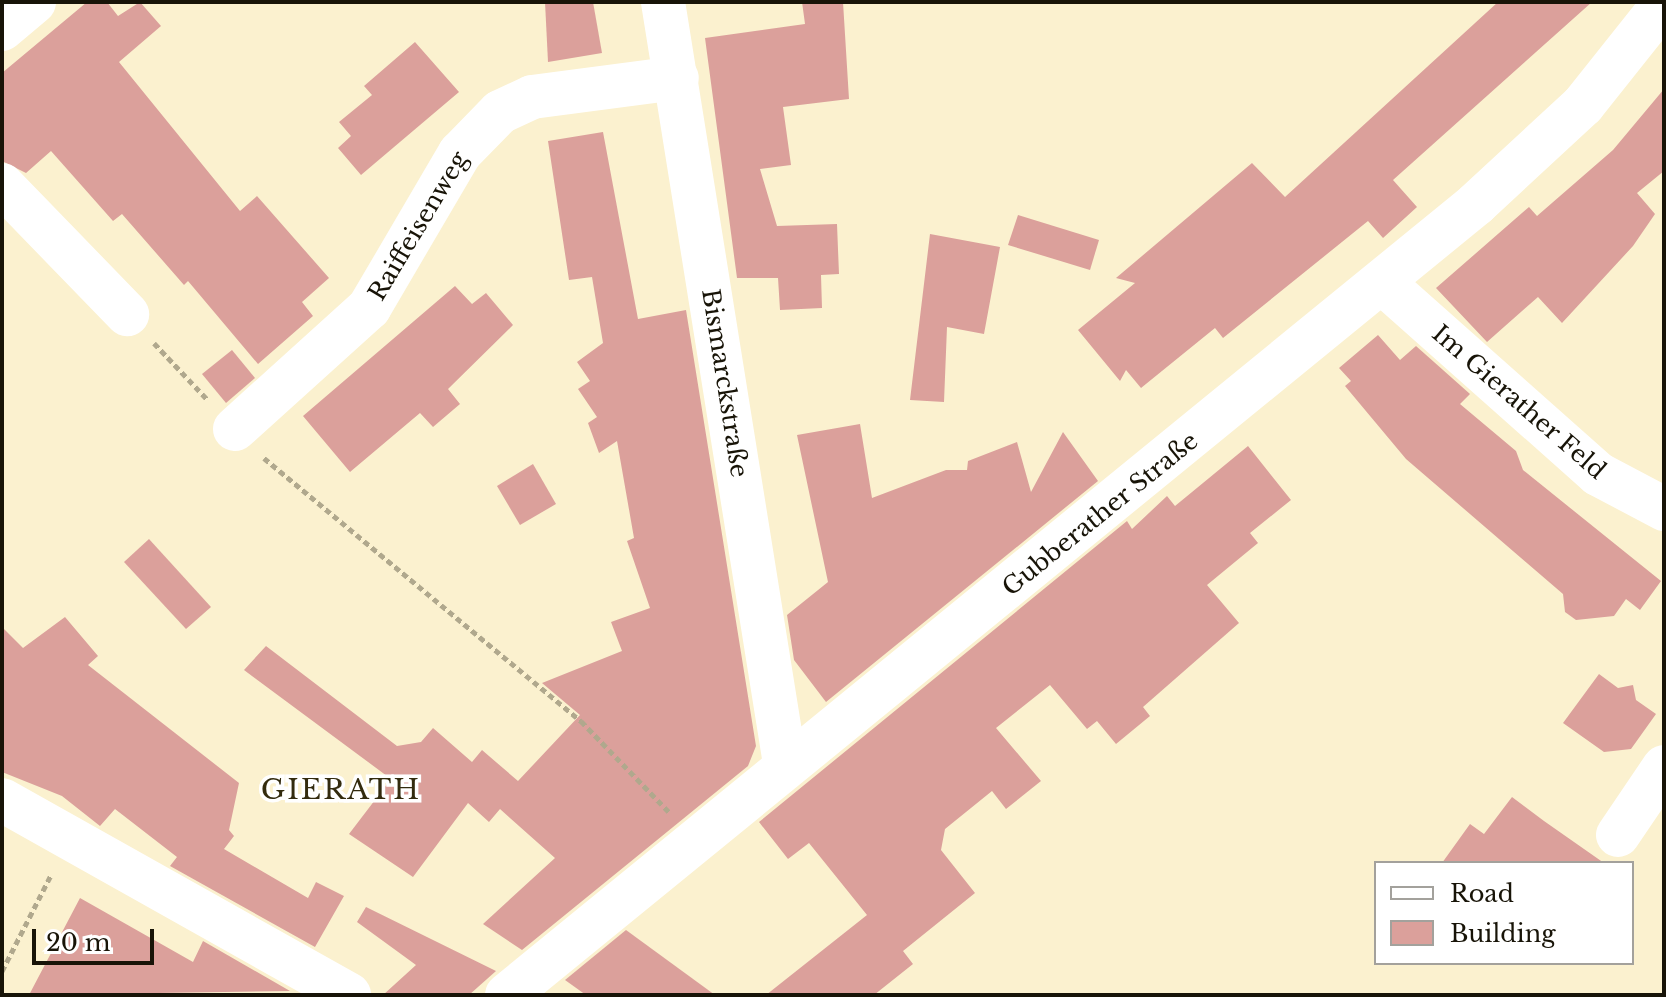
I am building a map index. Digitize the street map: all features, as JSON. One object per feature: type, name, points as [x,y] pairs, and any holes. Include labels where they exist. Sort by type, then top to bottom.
[{"type":"street","points":[[2,29],[34,2]]},
{"type":"street","name":"Bismarckstraße","points":[[663,2],[785,764]]},
{"type":"street","name":"Gubberather Straße","points":[[507,995],[785,764],[1383,283],[1557,131],[1664,3]]},
{"type":"street","name":"Raiffeisenweg","points":[[235,429],[369,308],[460,153],[500,112],[532,97],[677,78]]},
{"type":"street","points":[[2,185],[127,314]]},
{"type":"street","name":"Im Gierather Feld","points":[[1383,283],[1598,474],[1664,509]]},
{"type":"street","points":[[1618,835],[1664,767]]},
{"type":"street","points":[[2,800],[349,995]]},
{"type":"path","points":[[127,314],[235,429],[366,549],[573,714],[694,839]]},
{"type":"path","points":[[2,971],[69,840]]},
{"type":"building","points":[[87,2],[107,2],[118,16],[140,2],[161,26],[119,62],[240,211],[257,196],[329,278],[302,302],[313,316],[258,364],[188,281],[184,285],[122,214],[113,221],[51,151],[26,173],[2,161],[2,73]]},
{"type":"building","points":[[545,2],[593,2],[602,53],[548,62]]},
{"type":"building","points":[[802,2],[843,2],[849,99],[783,107],[791,165],[760,169],[777,226],[837,224],[839,274],[821,275],[822,308],[780,310],[778,278],[737,278],[705,38],[805,24]]},
{"type":"building","points":[[1498,2],[1592,2],[1393,180],[1417,207],[1383,238],[1368,221],[1223,338],[1215,328],[1141,388],[1126,370],[1120,381],[1078,330],[1135,283],[1116,278],[1252,163],[1285,197]]},
{"type":"building","points":[[415,42],[459,92],[361,175],[338,148],[351,136],[339,122],[372,95],[364,86]]},
{"type":"building","points":[[1664,89],[1664,171],[1637,193],[1655,214],[1633,246],[1562,323],[1538,297],[1487,342],[1436,288],[1529,207],[1537,216],[1613,150]]},
{"type":"building","points":[[603,132],[638,319],[686,310],[756,746],[748,766],[522,950],[483,924],[555,858],[500,809],[489,822],[468,803],[413,877],[349,834],[391,779],[244,670],[266,646],[397,746],[421,742],[433,728],[472,762],[482,750],[518,781],[580,715],[542,683],[622,651],[611,622],[650,608],[627,541],[634,538],[617,441],[599,453],[588,423],[597,417],[578,389],[590,381],[577,362],[603,343],[592,277],[569,280],[548,141]]},
{"type":"building","points":[[1018,215],[1099,240],[1090,270],[1008,245]]},
{"type":"building","points":[[930,234],[1000,247],[984,334],[947,327],[944,402],[910,400]]},
{"type":"building","points":[[455,286],[472,304],[486,293],[513,325],[448,389],[460,404],[433,427],[420,413],[350,472],[303,416]]},
{"type":"building","points":[[1378,335],[1400,360],[1416,346],[1470,394],[1460,404],[1516,451],[1523,470],[1661,581],[1640,610],[1626,599],[1614,616],[1576,620],[1565,612],[1563,594],[1406,459],[1345,386],[1351,381],[1339,368]]},
{"type":"building","points":[[232,350],[255,378],[226,403],[202,374]]},
{"type":"building","points":[[860,424],[872,498],[946,470],[967,470],[968,461],[1017,442],[1031,492],[1063,432],[1098,481],[826,702],[794,660],[787,615],[828,582],[797,435]]},
{"type":"building","points":[[1248,446],[1291,500],[1250,533],[1258,543],[1207,585],[1239,623],[1143,707],[1150,716],[1116,744],[1097,721],[1087,729],[1050,685],[996,728],[1041,781],[1006,809],[992,791],[945,829],[941,850],[975,893],[903,951],[913,964],[874,995],[766,995],[867,915],[809,843],[788,859],[759,822],[1127,521],[1132,529],[1167,496],[1175,506]]},
{"type":"building","points":[[533,464],[556,504],[520,525],[497,486]]},
{"type":"building","points":[[149,539],[211,607],[186,629],[124,562]]},
{"type":"building","points":[[65,617],[98,656],[88,665],[239,783],[229,830],[234,836],[224,849],[308,898],[316,882],[344,896],[315,947],[170,866],[177,857],[115,809],[100,826],[62,796],[2,772],[2,627],[23,648]]},
{"type":"building","points":[[1599,674],[1618,688],[1633,685],[1636,700],[1656,714],[1631,749],[1604,752],[1563,723]]},
{"type":"building","points":[[1512,797],[1601,861],[1443,861],[1470,824],[1484,834]]},
{"type":"building","points":[[80,898],[193,962],[203,941],[290,991],[29,995]]},
{"type":"building","points":[[366,907],[496,971],[469,995],[383,995],[416,965],[357,922]]},
{"type":"building","points":[[626,930],[715,995],[586,995],[565,980]]},
{"type":"district","name":"GIERATH","points":[[341,790]]}]
